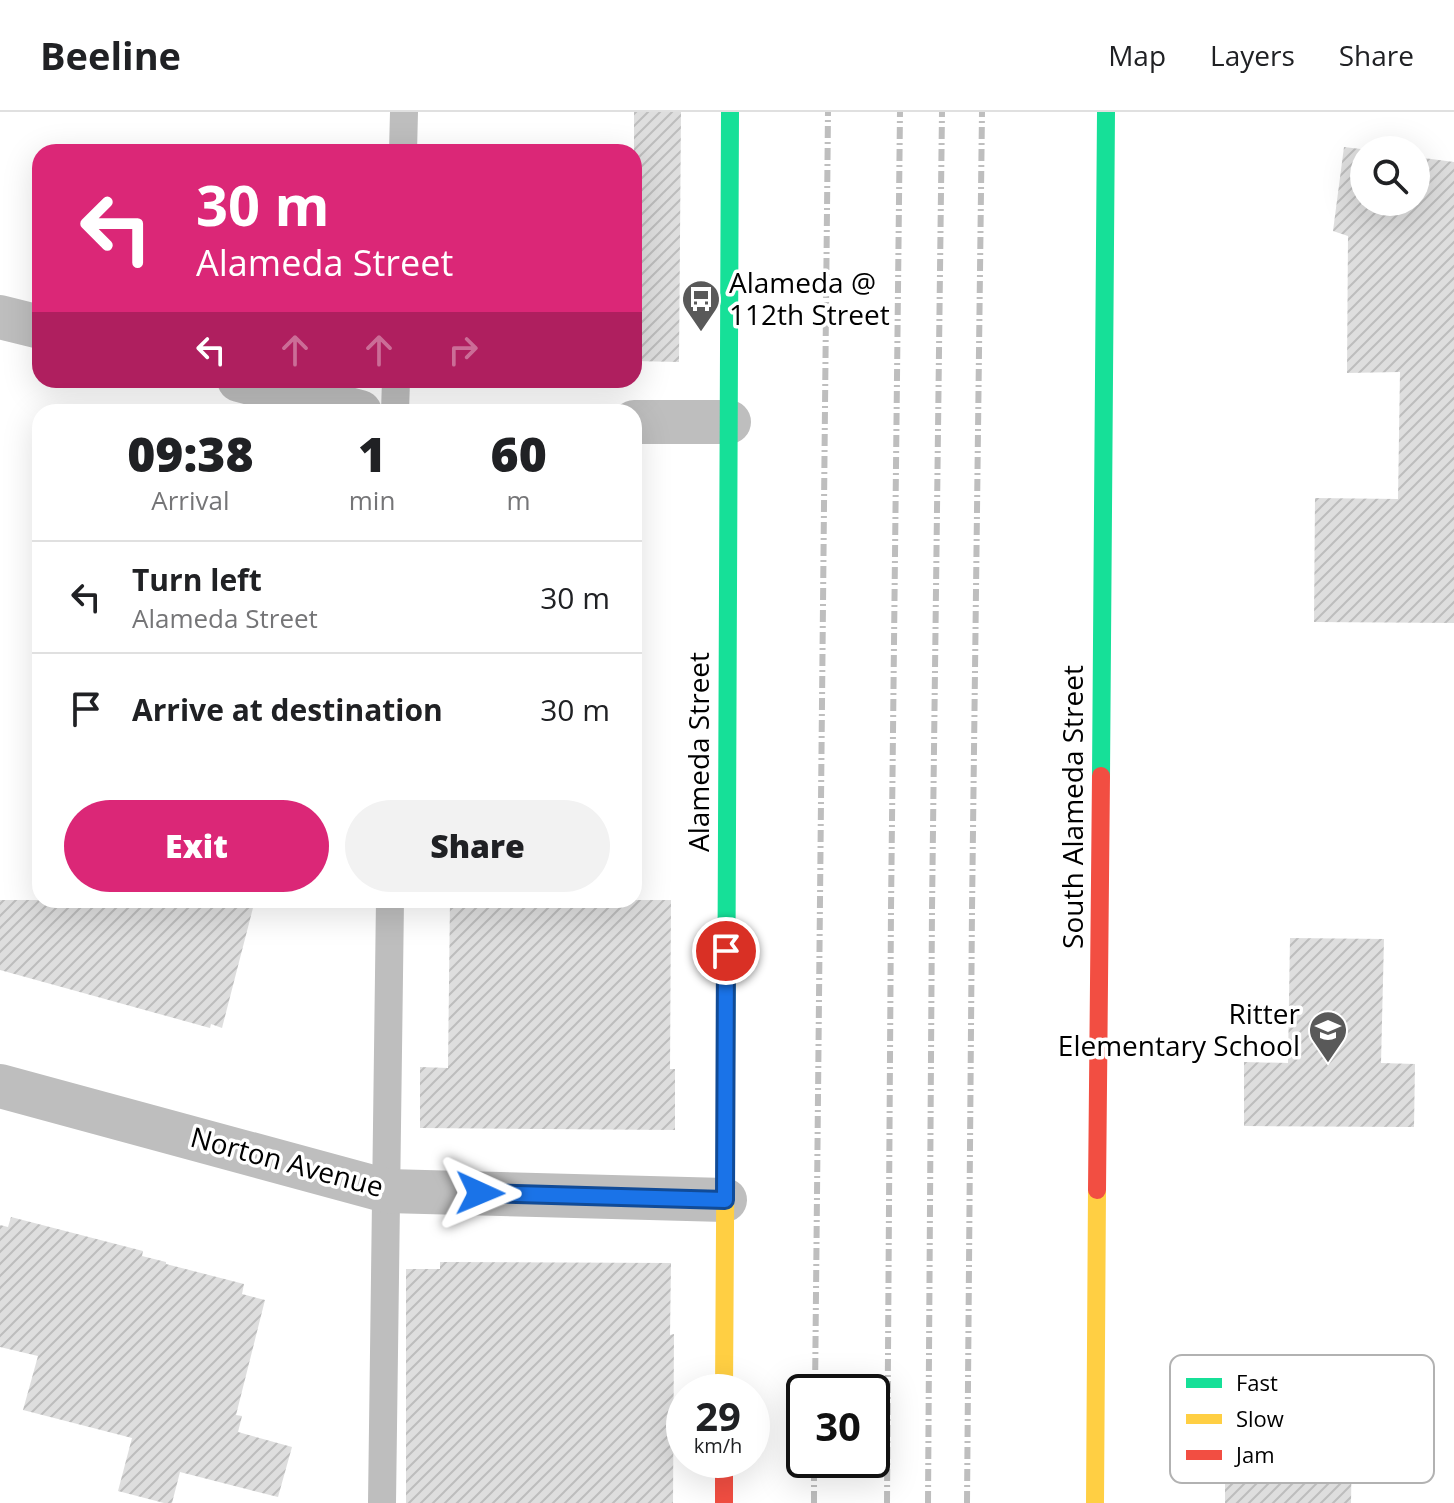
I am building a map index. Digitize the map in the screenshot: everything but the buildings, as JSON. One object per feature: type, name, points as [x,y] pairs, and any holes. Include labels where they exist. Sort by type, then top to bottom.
[{"type":"main road","name":"Alameda Street","points":[[724,1374],[730,112]]},
{"type":"main road","name":"South Alameda Street","points":[[1095,1503],[1109,118]]},
{"type":"main road","points":[[724,1478],[724,1503]]},
{"type":"street","points":[[0,317],[32,325]]},
{"type":"street","points":[[269,388],[330,404]]},
{"type":"street","points":[[642,422],[729,422]]},
{"type":"street","name":"Norton Avenue","points":[[0,1086],[387,1191],[725,1200]]},
{"type":"lane","points":[[403,144],[404,112]]},
{"type":"lane","points":[[382,1503],[390,908]]},
{"type":"railway","points":[[815,1374],[828,112]]},
{"type":"railway","points":[[887,1503],[900,112]]},
{"type":"railway","points":[[928,1503],[942,112]]},
{"type":"railway","points":[[967,1503],[982,112]]},
{"type":"railway","points":[[814,1478],[814,1503]]},
{"type":"traffic: fast","points":[[726,1068],[730,112]]},
{"type":"traffic: fast","points":[[1101,776],[1106,112]]},
{"type":"traffic: slow","points":[[724,1374],[726,1068]]},
{"type":"traffic: slow","points":[[1095,1503],[1097,1190]]},
{"type":"traffic: jam","points":[[1097,1190],[1101,776]]},
{"type":"traffic: jam","points":[[724,1478],[724,1503]]},
{"type":"place","name":"Alameda @ 112th Street","points":[[701,333]]},
{"type":"place","name":"Ritter Elementary School","points":[[1328,1064]]},
{"type":"route","points":[[480,1193],[725,1200],[726,951]]}]
